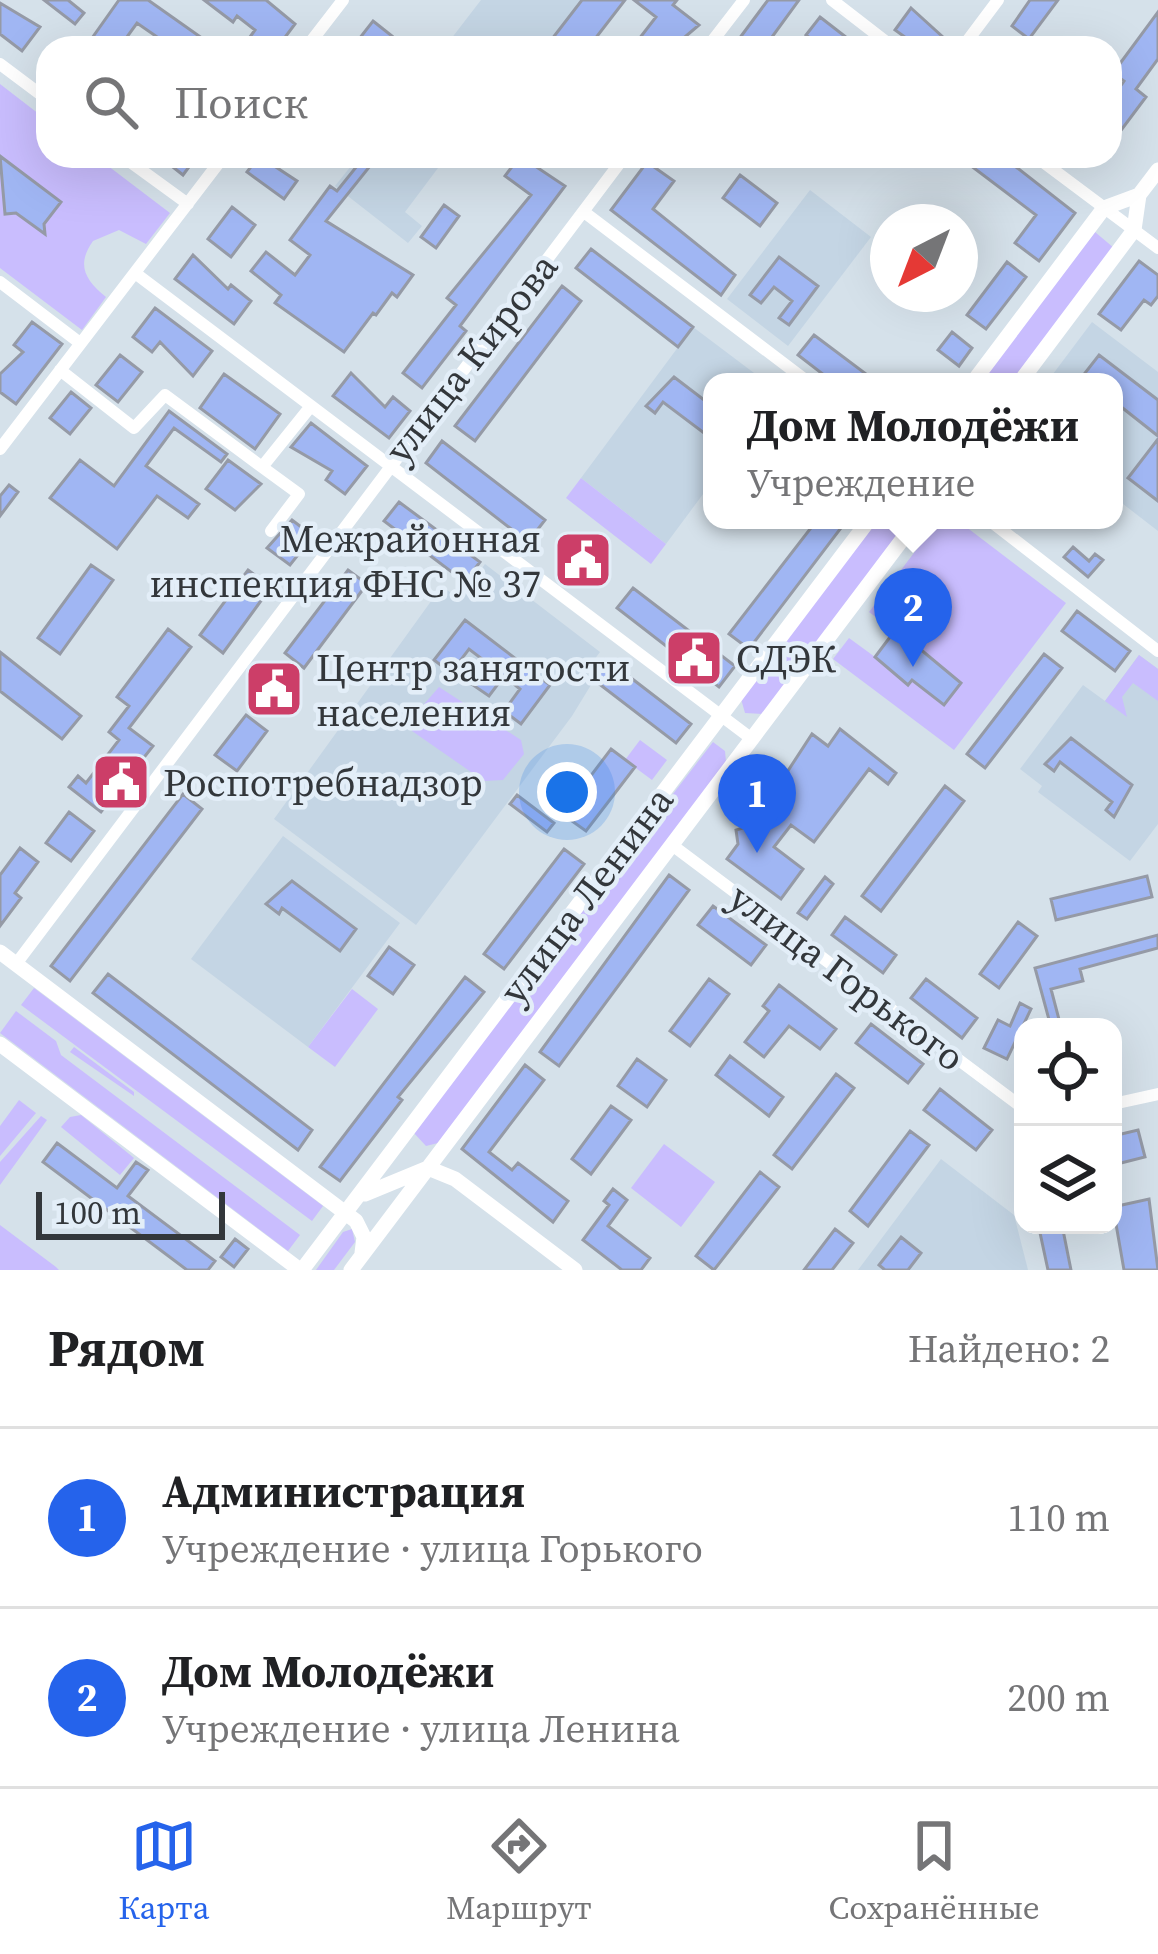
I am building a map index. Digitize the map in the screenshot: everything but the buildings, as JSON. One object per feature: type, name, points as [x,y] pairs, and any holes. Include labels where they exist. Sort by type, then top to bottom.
[{"type":"main road","points":[[1028,373],[1134,230],[1139,195],[1158,170]]},
{"type":"main road","points":[[980,373],[1104,208],[1139,195]]},
{"type":"main road","name":"улица Ленина","points":[[301,1270],[862,529]]},
{"type":"main road","name":"улица Ленина","points":[[357,1263],[909,529]]},
{"type":"main road","points":[[0,952],[345,1213],[364,1237],[357,1263]]},
{"type":"main road","points":[[0,1044],[301,1270]]},
{"type":"main road","points":[[403,1136],[419,1160],[455,1179],[575,1270]]},
{"type":"main road","points":[[345,1213],[366,1192],[431,1164]]},
{"type":"street","points":[[315,36],[343,0]]},
{"type":"street","points":[[716,36],[744,0]]},
{"type":"street","points":[[832,0],[878,36]]},
{"type":"street","points":[[971,36],[998,0]]},
{"type":"street","points":[[0,64],[36,91]]},
{"type":"street","points":[[138,168],[188,204]]},
{"type":"street","points":[[0,449],[215,168]]},
{"type":"street","name":"улица Кирова","points":[[16,964],[616,168]]},
{"type":"street","points":[[1051,168],[1158,248]]},
{"type":"street","points":[[584,212],[796,373]]},
{"type":"street","points":[[135,273],[752,739]]},
{"type":"street","points":[[0,282],[80,344]]},
{"type":"street","points":[[60,370],[134,428],[165,395],[262,466],[298,494],[271,531]]},
{"type":"street","points":[[262,466],[311,406]]},
{"type":"street","points":[[1001,529],[1158,651]]},
{"type":"street","name":"улица Горького","points":[[672,844],[1014,1101]]},
{"type":"street","points":[[1122,1102],[1158,1094]]},
{"type":"shaded area","points":[[481,0],[599,0],[571,36],[453,36]]},
{"type":"shaded area","points":[[0,84],[36,112],[36,168],[111,168],[170,213],[146,244],[119,230],[93,241],[85,257],[85,272],[106,297],[82,330],[0,268]]},
{"type":"shaded area","points":[[349,168],[438,168],[405,212],[422,226],[408,243],[335,186]]},
{"type":"shaded area","points":[[810,190],[870,236],[788,346],[727,299]]},
{"type":"shaded area","points":[[1095,232],[1114,248],[1018,373],[988,373]]},
{"type":"shaded area","points":[[1092,322],[1158,372],[1158,531],[1123,504],[1123,373],[1054,373]]},
{"type":"shaded area","points":[[693,327],[754,373],[703,373],[703,494],[666,544],[581,478]]},
{"type":"shaded area","points":[[581,478],[666,544],[651,564],[566,498]]},
{"type":"shaded area","points":[[869,529],[901,529],[763,714],[745,713],[741,699]]},
{"type":"shaded area","points":[[932,529],[969,529],[1066,603],[954,750],[833,659],[849,638],[875,657],[894,631],[869,612]]},
{"type":"shaded area","points":[[485,564],[600,652],[585,672],[594,680],[572,716],[416,925],[274,819],[442,586],[459,599]]},
{"type":"shaded area","points":[[1139,655],[1158,669],[1158,824],[1130,861],[1038,792],[1042,786],[1020,769],[1083,685],[1105,701]]},
{"type":"shaded area","points":[[1139,655],[1158,669],[1158,701],[1133,683],[1122,697],[1127,717],[1105,701]]},
{"type":"shaded area","points":[[439,687],[521,740],[524,754],[503,780],[484,781],[412,731],[412,718]]},
{"type":"shaded area","points":[[640,740],[667,760],[652,780],[625,760]]},
{"type":"shaded area","points":[[713,742],[725,751],[726,762],[438,1143],[426,1146],[413,1132]]},
{"type":"shaded area","points":[[283,836],[400,923],[308,1047],[191,959]]},
{"type":"shaded area","points":[[34,988],[323,1206],[312,1221],[21,1005]]},
{"type":"shaded area","points":[[352,989],[378,1009],[335,1067],[308,1047]]},
{"type":"shaded area","points":[[16,1011],[56,1041],[61,1055],[300,1235],[288,1251],[0,1033]]},
{"type":"shaded area","points":[[74,1047],[134,1092],[134,1096],[70,1052]]},
{"type":"shaded area","points":[[19,1100],[36,1113],[0,1156],[0,1126]]},
{"type":"shaded area","points":[[81,1115],[134,1158],[120,1175],[61,1127],[70,1117]]},
{"type":"shaded area","points":[[41,1116],[47,1120],[0,1185],[0,1162]]},
{"type":"shaded area","points":[[664,1144],[715,1182],[681,1227],[631,1188]]},
{"type":"shaded area","points":[[941,1159],[1014,1215],[1014,1234],[1019,1234],[1028,1270],[858,1270]]},
{"type":"shaded area","points":[[0,1225],[56,1267],[59,1270],[0,1270]]},
{"type":"shaded area","points":[[352,1229],[355,1242],[334,1270],[316,1270],[343,1232]]},
{"type":"place","name":"Межрайонная инспекция ФНС № 37","points":[[583,560]]},
{"type":"place","name":"СДЭК","points":[[694,658]]},
{"type":"place","name":"Дом Молодёжи","points":[[913,667]]},
{"type":"place","name":"Центр занятости населения","points":[[274,689]]},
{"type":"place","name":"Роспотребнадзор","points":[[121,782]]},
{"type":"place","name":"Администрация","points":[[757,853]]}]
